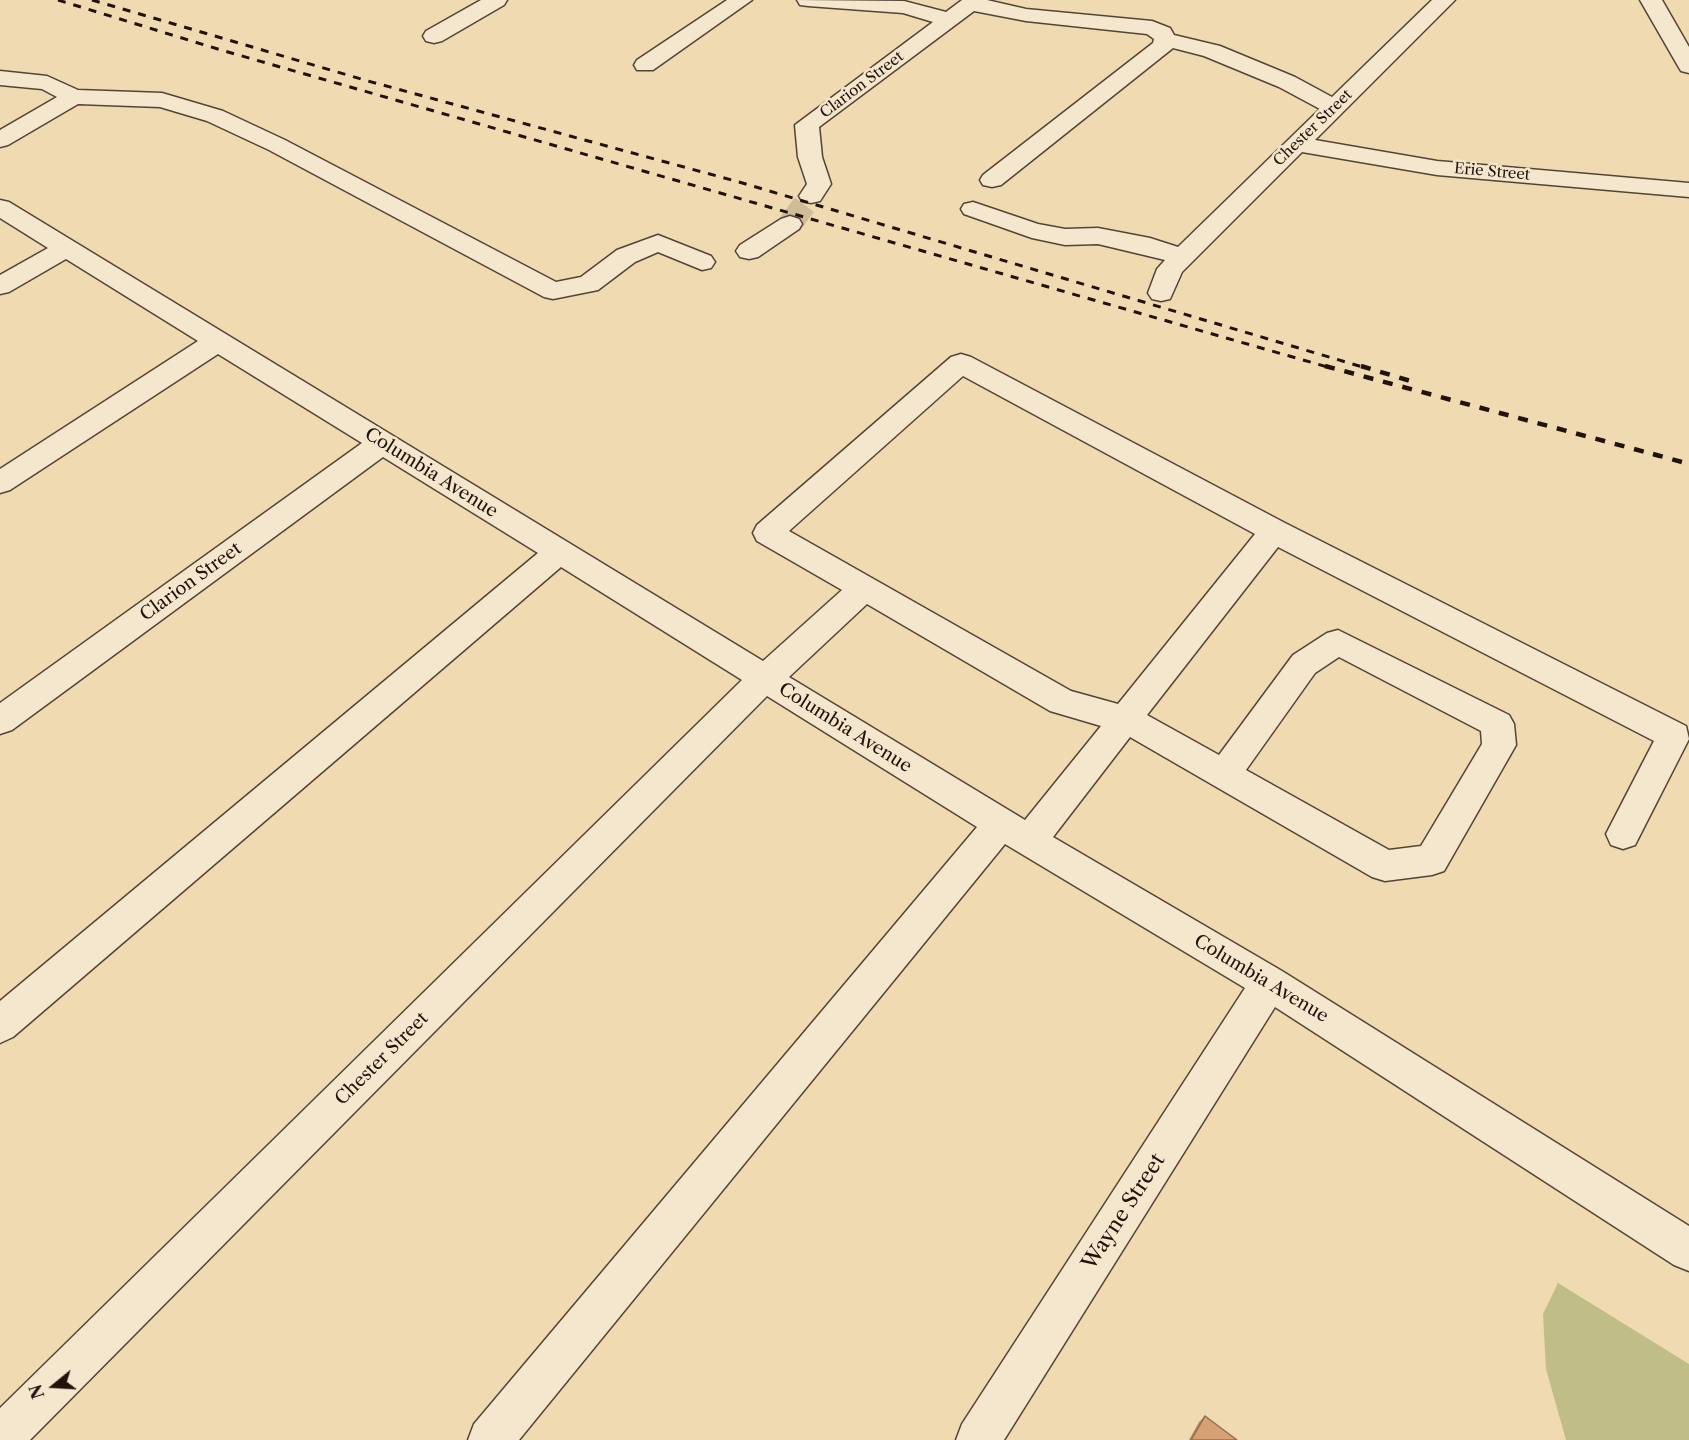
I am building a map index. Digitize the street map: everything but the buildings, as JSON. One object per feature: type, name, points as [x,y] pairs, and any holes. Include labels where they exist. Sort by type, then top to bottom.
[{"type":"street","points":[[434,36],[496,0]]},
{"type":"street","points":[[645,65],[741,0]]},
{"type":"street","points":[[807,0],[904,7],[950,20]]},
{"type":"street","name":"Chester Street","points":[[1161,293],[1170,269],[1182,256],[1444,0]]},
{"type":"street","points":[[1651,0],[1689,66]]},
{"type":"street","points":[[973,2],[1026,15],[1152,28],[1162,33],[1166,39],[1212,51],[1276,77],[1335,108]]},
{"type":"street","name":"Clarion Street","points":[[811,196],[819,184],[810,157],[807,125],[973,2]]},
{"type":"street","points":[[992,180],[1164,45],[1166,39]]},
{"type":"street","points":[[0,78],[47,83],[74,98],[162,100],[215,116],[277,145],[553,291],[589,284],[626,256],[658,243],[702,262]]},
{"type":"street","points":[[0,140],[74,98]]},
{"type":"street","name":"Erie Street","points":[[1296,144],[1437,168],[1689,190]]},
{"type":"street","name":"Columbia Avenue","points":[[0,207],[1015,832],[1269,983],[1689,1250]]},
{"type":"street","points":[[973,209],[1032,230],[1065,237],[1098,236],[1150,246],[1182,256]]},
{"type":"street","points":[[748,251],[790,224]]},
{"type":"street","points":[[0,286],[66,248]]},
{"type":"street","points":[[0,483],[218,341]]},
{"type":"street","points":[[1224,774],[1304,664],[1338,642],[1497,724],[1499,745],[1432,860],[1385,866],[1126,719],[1062,702],[768,533],[961,363],[1274,531],[1674,736],[1623,834]]},
{"type":"street","name":"Clarion Street","points":[[0,722],[382,443]]},
{"type":"street","points":[[490,1440],[1015,832],[1126,719],[1274,531]]},
{"type":"street","points":[[0,1025],[559,552]]},
{"type":"street","name":"Chester Street","points":[[0,1439],[765,678],[800,649],[864,588]]},
{"type":"street","name":"Wayne Street","points":[[978,1440],[1269,983]]},
{"type":"shaded area","points":[[1558,1283],[1689,1364],[1689,1440],[1566,1440],[1546,1369],[1543,1314]]},
{"type":"tunnel","points":[[790,224],[811,196]]},
{"type":"railway","points":[[58,0],[221,50],[1331,368]]},
{"type":"railway","points":[[92,0],[368,81],[739,182],[1366,368]]},
{"type":"railway","points":[[1325,366],[1660,456]]},
{"type":"railway","points":[[1361,366],[1417,383]]},
{"type":"railway","points":[[1653,454],[1689,464]]}]
